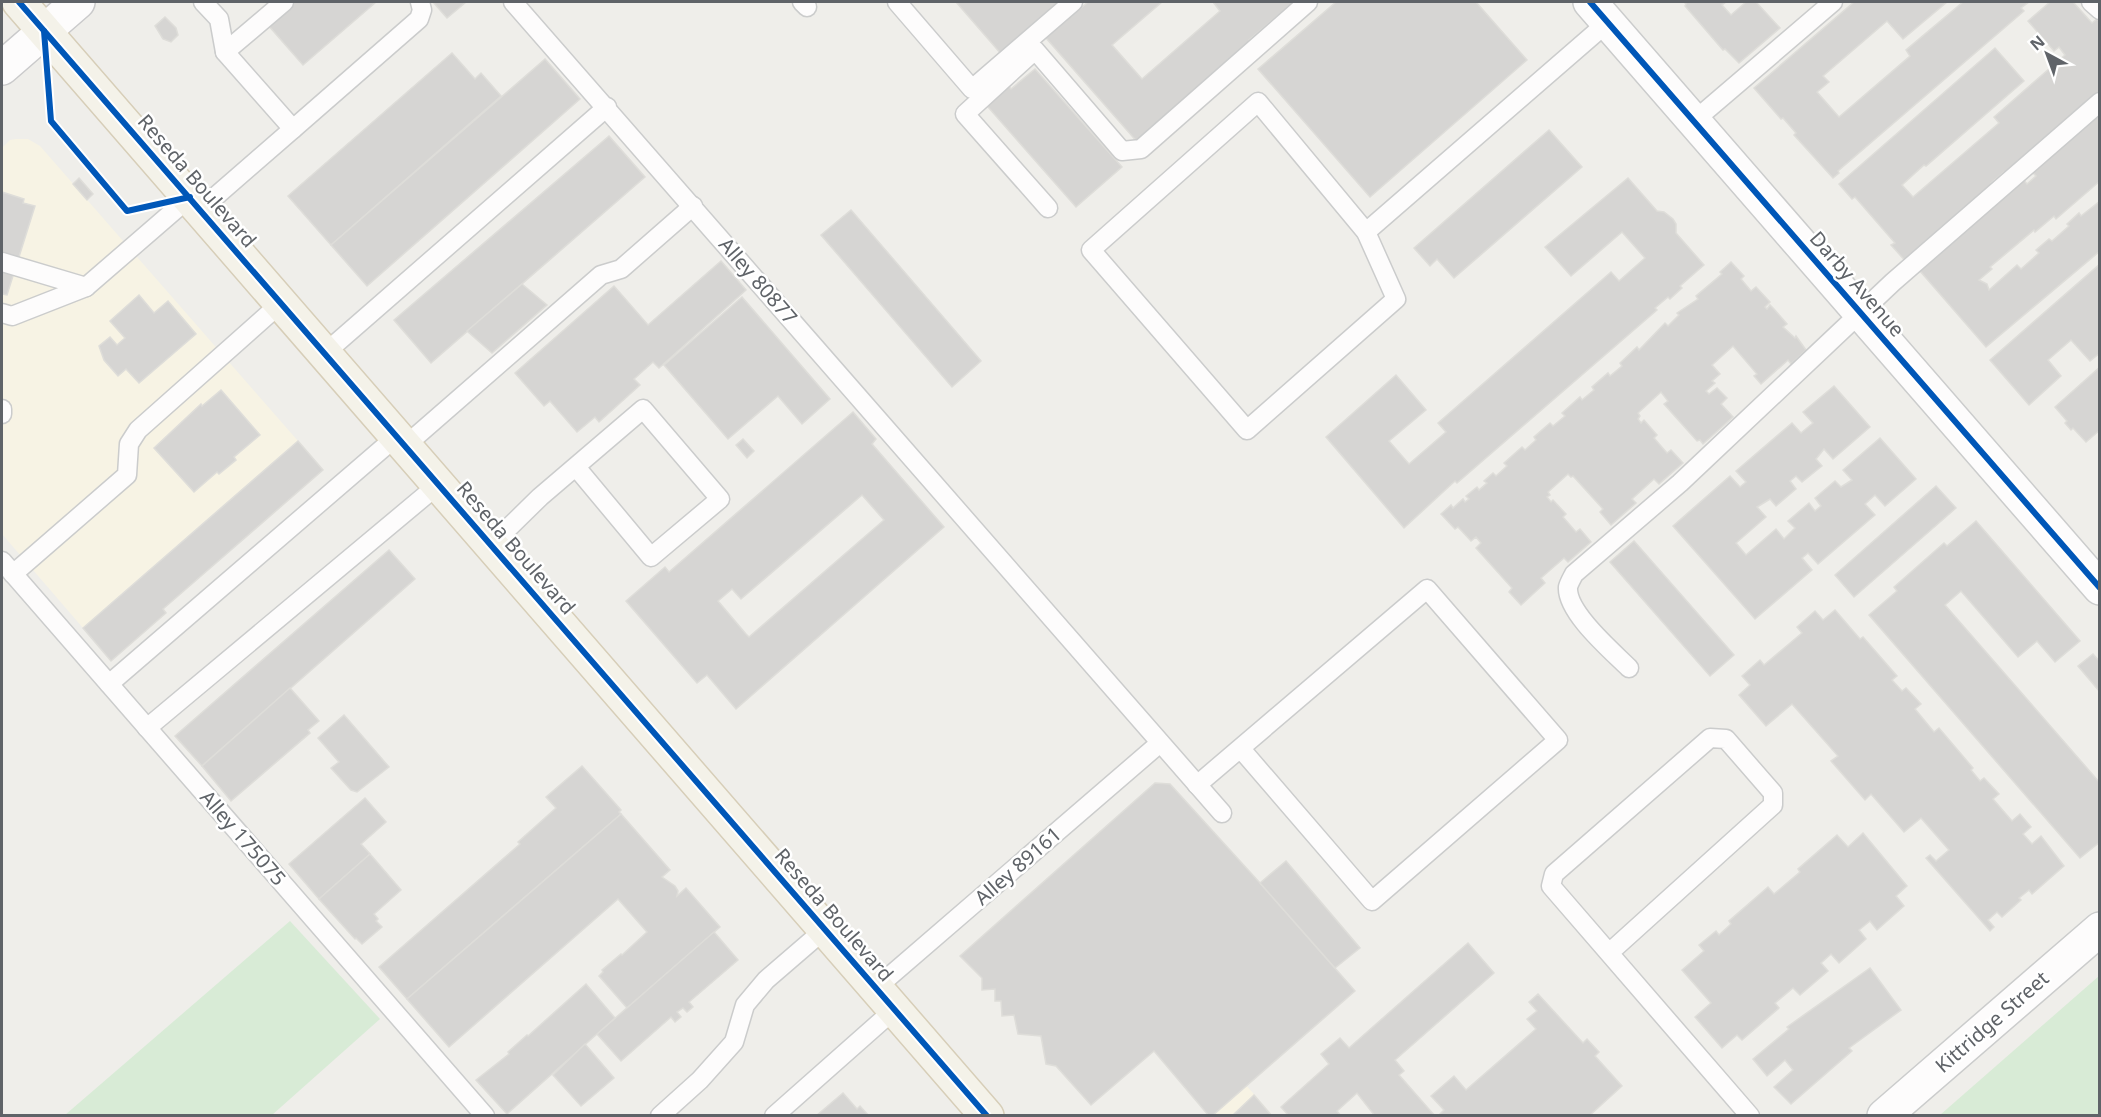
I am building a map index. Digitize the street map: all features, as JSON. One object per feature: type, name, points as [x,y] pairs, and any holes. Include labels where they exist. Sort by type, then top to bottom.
[{"type":"main road","name":"Reseda Boulevard","points":[[19,2],[987,1116]]},
{"type":"street","points":[[2,68],[78,2]]},
{"type":"street","name":"Darby Avenue","points":[[1599,12],[2100,588]]},
{"type":"street","name":"Kittridge Street","points":[[1884,1116],[2100,929]]},
{"type":"lane","points":[[203,2],[219,20],[225,52],[293,129]]},
{"type":"lane","points":[[225,52],[284,2]]},
{"type":"lane","points":[[2,313],[12,316],[86,287],[293,129],[419,19],[422,10],[420,2]]},
{"type":"lane","name":"Alley 80877","points":[[513,2],[1222,813]]},
{"type":"lane","points":[[897,2],[972,89],[1073,2]]},
{"type":"lane","points":[[1048,208],[965,114],[1035,50],[1122,151],[1140,149],[1308,2]]},
{"type":"lane","points":[[1695,120],[1833,2]]},
{"type":"lane","points":[[2091,2],[2100,10]]},
{"type":"lane","points":[[1366,232],[1599,12]]},
{"type":"lane","points":[[1258,102],[1366,232],[1396,299],[1247,430],[1090,250],[1258,102]]},
{"type":"lane","points":[[1629,668],[1581,617],[1575,607],[1570,598],[1568,586],[1574,574],[1680,483],[1860,312],[2100,102]]},
{"type":"lane","points":[[326,353],[607,107]]},
{"type":"lane","points":[[110,684],[601,275],[621,269],[693,206]]},
{"type":"lane","points":[[2,262],[86,287]]},
{"type":"lane","points":[[7,567],[127,475],[129,444],[138,430],[281,303]]},
{"type":"lane","points":[[2,409],[2,414]]},
{"type":"lane","points":[[492,545],[540,497],[643,410],[720,499],[651,557],[576,467]]},
{"type":"lane","points":[[147,728],[439,484]]},
{"type":"lane","name":"Alley 175075","points":[[7,567],[485,1116]]},
{"type":"lane","points":[[1197,785],[1427,589],[1558,740],[1372,901],[1241,749]]},
{"type":"lane","points":[[1609,953],[1773,805],[1773,793],[1726,739],[1710,738],[1554,874],[1551,885],[1609,953],[1750,1116]]},
{"type":"lane","name":"Alley 89161","points":[[774,1116],[886,999],[1157,740]]},
{"type":"lane","points":[[660,1116],[700,1080],[735,1042],[745,1005],[766,980],[824,930]]},
{"type":"shaded area","points":[[28,139],[40,146],[298,441],[83,628],[2,534],[2,148],[10,140]]},
{"type":"shaded area","points":[[1246,1085],[1272,1115],[1212,1116]]},
{"type":"green space","points":[[290,921],[380,1019],[272,1115],[65,1115]]},
{"type":"green space","points":[[2099,976],[2099,1115],[1940,1115]]},
{"type":"building","points":[[295,2],[376,2],[303,65],[268,25]]},
{"type":"building","points":[[433,2],[466,2],[447,18]]},
{"type":"building","points":[[956,2],[1063,2],[1002,55]]},
{"type":"building","points":[[1088,2],[1162,2],[1112,45],[1142,79],[1220,11],[1213,2],[1294,2],[1249,40],[1254,45],[1139,144],[1046,38]]},
{"type":"building","points":[[1336,2],[1476,2],[1527,60],[1370,197],[1258,69]]},
{"type":"building","points":[[1684,2],[1726,2],[1722,5],[1731,15],[1746,2],[1756,2],[1780,28],[1739,63],[1725,49],[1723,50]]},
{"type":"building","points":[[1854,2],[1947,2],[1903,39],[1887,21],[1823,76],[1829,82],[1817,92],[1839,117],[1910,56],[1906,50],[1963,2],[2029,2],[2021,8],[2024,11],[1838,171],[1839,173],[1833,178],[1794,135],[1796,133],[1783,118],[1781,119],[1754,88]]},
{"type":"building","points":[[2050,2],[2073,2],[2092,23],[2097,19],[2100,22],[2100,97],[2008,177],[2004,172],[1991,183],[1995,188],[1908,264],[1891,245],[1895,243],[1855,197],[1852,199],[1839,184],[1995,48],[2024,81],[1902,185],[1913,197],[1999,123],[1994,117],[2065,55],[2059,47],[2054,51],[2028,21]]},
{"type":"building","points":[[165,17],[176,28],[178,35],[171,42],[163,39],[155,26]]},
{"type":"building","points":[[452,53],[475,79],[481,73],[501,96],[331,245],[288,196]]},
{"type":"building","points":[[545,59],[580,99],[367,286],[331,245]]},
{"type":"building","points":[[1035,69],[1122,167],[1076,207],[988,107],[988,104],[1009,86],[1011,89]]},
{"type":"building","points":[[2100,112],[2100,181],[2056,219],[2054,216],[2035,232],[2034,230],[1990,267],[1992,269],[1979,280],[1987,284],[1989,290],[2017,265],[2021,269],[2039,253],[2036,250],[2049,239],[2052,241],[2069,226],[2067,224],[2079,213],[2081,216],[2100,201],[2100,251],[1986,347],[1920,271],[1944,250],[1943,248],[2023,179],[2027,184],[2036,176],[2031,171]]},
{"type":"building","points":[[1549,130],[1582,167],[1454,278],[1437,259],[1430,266],[1414,248]]},
{"type":"building","points":[[609,136],[645,177],[431,363],[394,320]]},
{"type":"building","points":[[79,178],[93,194],[87,200],[73,184]]},
{"type":"building","points":[[1628,178],[1657,211],[1664,212],[1673,219],[1676,224],[1676,233],[1704,265],[1680,286],[1682,288],[1670,299],[1668,297],[1655,308],[1657,310],[1457,483],[1455,481],[1404,528],[1326,437],[1396,375],[1426,410],[1389,441],[1409,464],[1446,432],[1438,423],[1611,272],[1619,281],[1645,258],[1622,232],[1571,276],[1545,247]]},
{"type":"building","points":[[2,192],[24,199],[23,203],[35,206],[7,295],[2,294]]},
{"type":"building","points":[[851,210],[981,361],[952,387],[821,235]]},
{"type":"building","points":[[721,261],[746,290],[659,368],[653,362],[634,379],[640,385],[599,422],[595,417],[577,432],[550,401],[544,406],[515,373],[614,286],[648,325]]},
{"type":"building","points":[[1731,262],[1744,276],[1741,279],[1751,291],[1756,287],[1770,302],[1765,307],[1767,309],[1770,305],[1774,309],[1787,324],[1783,327],[1795,338],[1796,336],[1806,350],[1791,364],[1788,360],[1761,384],[1754,376],[1757,374],[1733,346],[1712,365],[1720,374],[1712,381],[1715,383],[1706,391],[1709,394],[1717,388],[1727,398],[1721,404],[1733,417],[1703,444],[1700,440],[1697,441],[1664,404],[1668,401],[1661,392],[1638,413],[1640,416],[1638,419],[1641,423],[1644,420],[1657,435],[1654,438],[1667,453],[1671,450],[1683,463],[1659,484],[1654,479],[1632,499],[1636,503],[1611,525],[1600,512],[1603,509],[1573,476],[1568,474],[1548,492],[1550,495],[1547,497],[1566,514],[1563,517],[1576,532],[1580,529],[1591,542],[1568,562],[1564,558],[1541,578],[1545,583],[1521,605],[1509,592],[1512,588],[1476,548],[1481,543],[1476,537],[1471,541],[1441,514],[1451,505],[1453,508],[1463,499],[1465,502],[1469,499],[1466,496],[1477,487],[1479,490],[1487,483],[1484,481],[1493,473],[1496,476],[1507,466],[1504,463],[1522,447],[1525,450],[1536,440],[1534,437],[1550,423],[1553,426],[1565,416],[1562,413],[1580,397],[1582,400],[1594,390],[1592,387],[1608,373],[1610,376],[1622,366],[1620,363],[1637,347],[1639,350],[1665,323],[1668,326],[1679,315],[1677,313],[1698,299],[1696,296],[1722,274],[1720,272]]},
{"type":"building","points":[[2100,264],[2100,353],[2090,361],[2071,340],[2048,360],[2061,376],[2029,405],[1990,360]]},
{"type":"building","points":[[522,284],[547,305],[492,353],[467,331]]},
{"type":"building","points":[[139,295],[154,313],[168,301],[196,334],[139,383],[126,369],[118,376],[104,360],[99,346],[110,337],[117,345],[125,338],[110,321]]},
{"type":"building","points":[[742,297],[830,399],[802,424],[778,396],[728,439],[664,365]]},
{"type":"building","points":[[2100,367],[2100,430],[2086,442],[2073,428],[2071,430],[2065,423],[2067,421],[2055,407]]},
{"type":"building","points":[[1834,386],[1870,427],[1833,459],[1824,449],[1816,459],[1822,466],[1802,482],[1796,476],[1790,481],[1796,489],[1776,506],[1770,499],[1757,507],[1766,517],[1736,543],[1746,555],[1776,529],[1784,539],[1795,528],[1788,521],[1809,503],[1815,511],[1821,506],[1815,498],[1835,481],[1841,487],[1852,480],[1843,470],[1880,438],[1916,479],[1885,506],[1875,495],[1865,504],[1875,515],[1818,564],[1808,553],[1802,558],[1812,570],[1755,619],[1673,526],[1730,476],[1740,487],[1746,482],[1736,471],[1792,423],[1801,433],[1813,423],[1803,412]]},
{"type":"building","points":[[221,390],[260,435],[234,457],[236,460],[219,474],[217,472],[194,492],[154,448],[201,404],[202,406]]},
{"type":"building","points":[[853,412],[876,439],[872,444],[944,527],[736,709],[707,675],[697,683],[626,601],[665,567],[669,572]],"holes":[[[862,495],[884,520],[749,637],[718,601],[732,589],[741,599]]]},
{"type":"building","points":[[743,439],[754,451],[747,458],[736,445]]},
{"type":"building","points":[[298,441],[323,470],[163,609],[166,613],[111,661],[83,628]]},
{"type":"building","points":[[1936,486],[1956,508],[1854,597],[1835,575]]},
{"type":"building","points":[[1976,521],[2080,641],[2055,662],[2037,641],[2018,657],[1961,591],[1945,605],[2100,783],[2100,842],[2080,858],[1869,615],[1897,591],[1894,587],[1944,543],[1947,546]]},
{"type":"building","points":[[1634,541],[1734,655],[1710,676],[1610,562]]},
{"type":"building","points":[[389,550],[415,579],[202,766],[175,736]]},
{"type":"building","points":[[1835,610],[1860,639],[1863,637],[1897,676],[1892,680],[1902,691],[1906,688],[1921,704],[1915,709],[1934,732],[1939,728],[1973,768],[1971,770],[1980,781],[1984,778],[1999,794],[1993,799],[2012,821],[2020,814],[2031,827],[2023,834],[2032,844],[2041,836],[2064,866],[2032,894],[2029,890],[2019,898],[2021,900],[2002,917],[1997,912],[1988,920],[1994,927],[1990,931],[1926,858],[1930,855],[1936,861],[1949,850],[1921,818],[1904,832],[1871,794],[1865,800],[1831,761],[1838,756],[1792,704],[1766,726],[1739,695],[1750,685],[1742,676],[1760,660],[1764,665],[1802,633],[1797,627],[1815,611],[1823,620]]},
{"type":"building","points":[[2093,654],[2100,662],[2100,692],[2078,666]]},
{"type":"building","points":[[290,688],[319,721],[308,730],[310,733],[231,801],[202,766]]},
{"type":"building","points":[[344,715],[389,767],[357,792],[351,790],[331,768],[339,762],[318,738]]},
{"type":"building","points":[[582,766],[621,810],[619,812],[621,814],[407,999],[379,967],[520,844],[518,842],[556,808],[546,797]]},
{"type":"building","points":[[1155,783],[1170,784],[1355,991],[1212,1116],[1209,1116],[1154,1051],[1091,1105],[1056,1066],[1046,1064],[1041,1036],[1018,1034],[1014,1015],[1002,1016],[1001,1001],[995,1001],[995,989],[982,990],[982,978],[960,956]]},
{"type":"building","points":[[365,798],[386,822],[361,844],[370,854],[319,899],[289,864]]},
{"type":"building","points":[[621,814],[670,870],[662,877],[675,886],[678,891],[677,896],[686,888],[720,927],[627,1008],[599,976],[602,970],[647,932],[618,899],[449,1047],[407,999]]},
{"type":"building","points":[[1863,833],[1907,886],[1896,896],[1904,906],[1877,930],[1870,921],[1859,930],[1866,939],[1839,963],[1831,954],[1821,963],[1828,971],[1800,995],[1793,988],[1775,1003],[1779,1008],[1742,1040],[1737,1035],[1722,1048],[1695,1017],[1711,1003],[1682,970],[1704,951],[1699,945],[1716,931],[1719,935],[1731,924],[1729,921],[1768,887],[1774,894],[1800,872],[1798,869],[1837,835],[1848,847]]},
{"type":"building","points":[[370,854],[401,890],[374,914],[378,919],[376,921],[382,927],[362,944],[319,899]]},
{"type":"building","points":[[1286,861],[1360,948],[1335,968],[1260,883]]},
{"type":"building","points":[[714,932],[738,960],[689,1002],[693,1007],[687,1012],[683,1008],[677,1012],[681,1017],[675,1022],[671,1017],[621,1061],[597,1034]]},
{"type":"building","points":[[1468,943],[1494,973],[1395,1060],[1404,1071],[1399,1075],[1435,1116],[1375,1116],[1357,1093],[1337,1111],[1341,1116],[1289,1116],[1281,1107],[1329,1064],[1321,1054],[1340,1038],[1349,1048]]},
{"type":"building","points":[[1870,968],[1901,1010],[1849,1048],[1852,1051],[1791,1104],[1774,1087],[1793,1070],[1785,1060],[1767,1076],[1753,1059],[1789,1029],[1787,1027]]},
{"type":"building","points":[[586,984],[615,1018],[507,1114],[476,1080],[509,1054],[508,1052]]},
{"type":"building","points":[[1538,994],[1583,1043],[1587,1039],[1599,1052],[1595,1056],[1622,1086],[1589,1116],[1438,1116],[1444,1110],[1431,1096],[1454,1076],[1466,1090],[1536,1029],[1527,1019],[1537,1011],[1529,1002]]},
{"type":"building","points":[[585,1044],[614,1078],[581,1106],[553,1075]]},
{"type":"building","points":[[843,1093],[857,1109],[860,1106],[869,1116],[816,1116]]},
{"type":"building","points":[[1254,1095],[1272,1116],[1232,1116]]},
{"type":"cycle path","points":[[19,2],[987,1116]]},
{"type":"cycle path","points":[[1590,2],[2100,588]]},
{"type":"cycle path","points":[[44,31],[51,121],[127,211],[190,197]]}]
